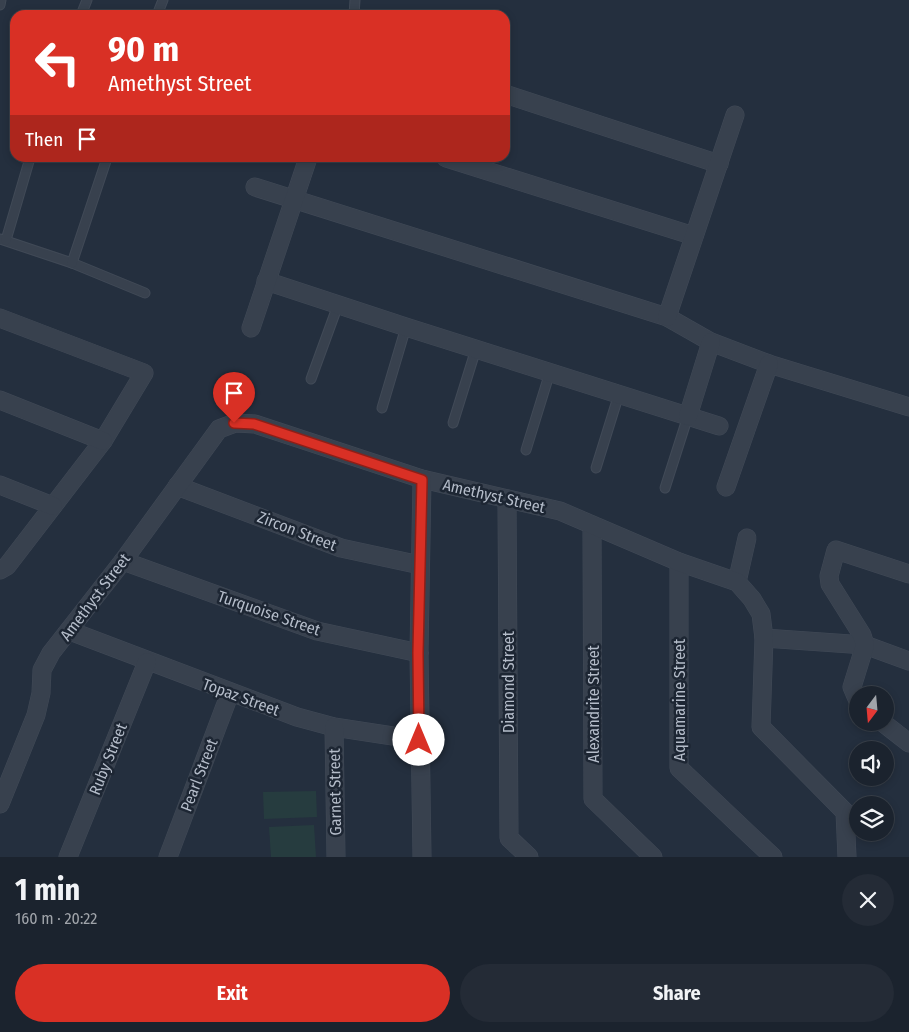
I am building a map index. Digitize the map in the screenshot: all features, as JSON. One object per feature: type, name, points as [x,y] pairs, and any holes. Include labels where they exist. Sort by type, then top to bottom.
[{"type":"street","points":[[510,96],[719,164]]},
{"type":"street","points":[[667,317],[735,115]]},
{"type":"street","points":[[251,328],[307,162]]},
{"type":"street","points":[[459,162],[694,236]]},
{"type":"street","points":[[255,187],[667,317],[711,342],[769,364],[909,408]]},
{"type":"street","points":[[266,281],[718,426]]},
{"type":"street","points":[[0,318],[144,373],[103,442],[7,566],[0,570]]},
{"type":"street","points":[[688,416],[711,342]]},
{"type":"street","points":[[726,487],[769,364]]},
{"type":"street","points":[[0,400],[103,442]]},
{"type":"street","name":"Amethyst Street","points":[[0,804],[36,715],[41,693],[42,670],[52,653],[123,561],[219,429],[234,423],[254,424],[422,480],[560,511],[679,562],[737,582],[752,598],[761,614],[764,638],[761,727],[845,812],[847,857]]},
{"type":"street","points":[[422,480],[418,653],[422,857]]},
{"type":"street","points":[[0,485],[53,506]]},
{"type":"street","name":"Zircon Street","points":[[177,486],[341,548],[420,565]]},
{"type":"street","name":"Diamond Street","points":[[506,499],[509,838],[529,857]]},
{"type":"street","name":"Alexandrite Street","points":[[592,526],[593,799],[653,857]]},
{"type":"street","points":[[737,582],[747,538]]},
{"type":"street","points":[[852,686],[865,645],[862,635],[830,584],[836,550],[909,574]]},
{"type":"street","name":"Turquoise Street","points":[[123,561],[317,631],[418,653]]},
{"type":"street","name":"Aquamarine Street","points":[[679,562],[679,768],[773,857]]},
{"type":"street","name":"Topaz Street","points":[[70,631],[297,718],[334,727],[419,740]]},
{"type":"street","points":[[764,638],[865,645],[909,661]]},
{"type":"street","name":"Ruby Street","points":[[68,857],[148,662]]},
{"type":"street","name":"Pearl Street","points":[[168,857],[230,693]]},
{"type":"street","name":"Garnet Street","points":[[334,727],[336,857]]},
{"type":"street","points":[[894,731],[909,743]]},
{"type":"lane","points":[[0,5],[2,0]]},
{"type":"lane","points":[[29,162],[3,240],[72,263],[145,293]]},
{"type":"lane","points":[[72,263],[106,162]]},
{"type":"lane","points":[[312,379],[338,305]]},
{"type":"lane","points":[[382,408],[406,327]]},
{"type":"lane","points":[[453,424],[476,349]]},
{"type":"lane","points":[[526,450],[550,372]]},
{"type":"lane","points":[[596,468],[619,394]]},
{"type":"lane","points":[[665,488],[688,416]]},
{"type":"green space","points":[[316,791],[317,817],[264,819],[263,792]]},
{"type":"green space","points":[[314,825],[316,857],[271,857],[269,827]]},
{"type":"route","points":[[234,423],[254,424],[422,480],[418,653],[419,740]]}]
